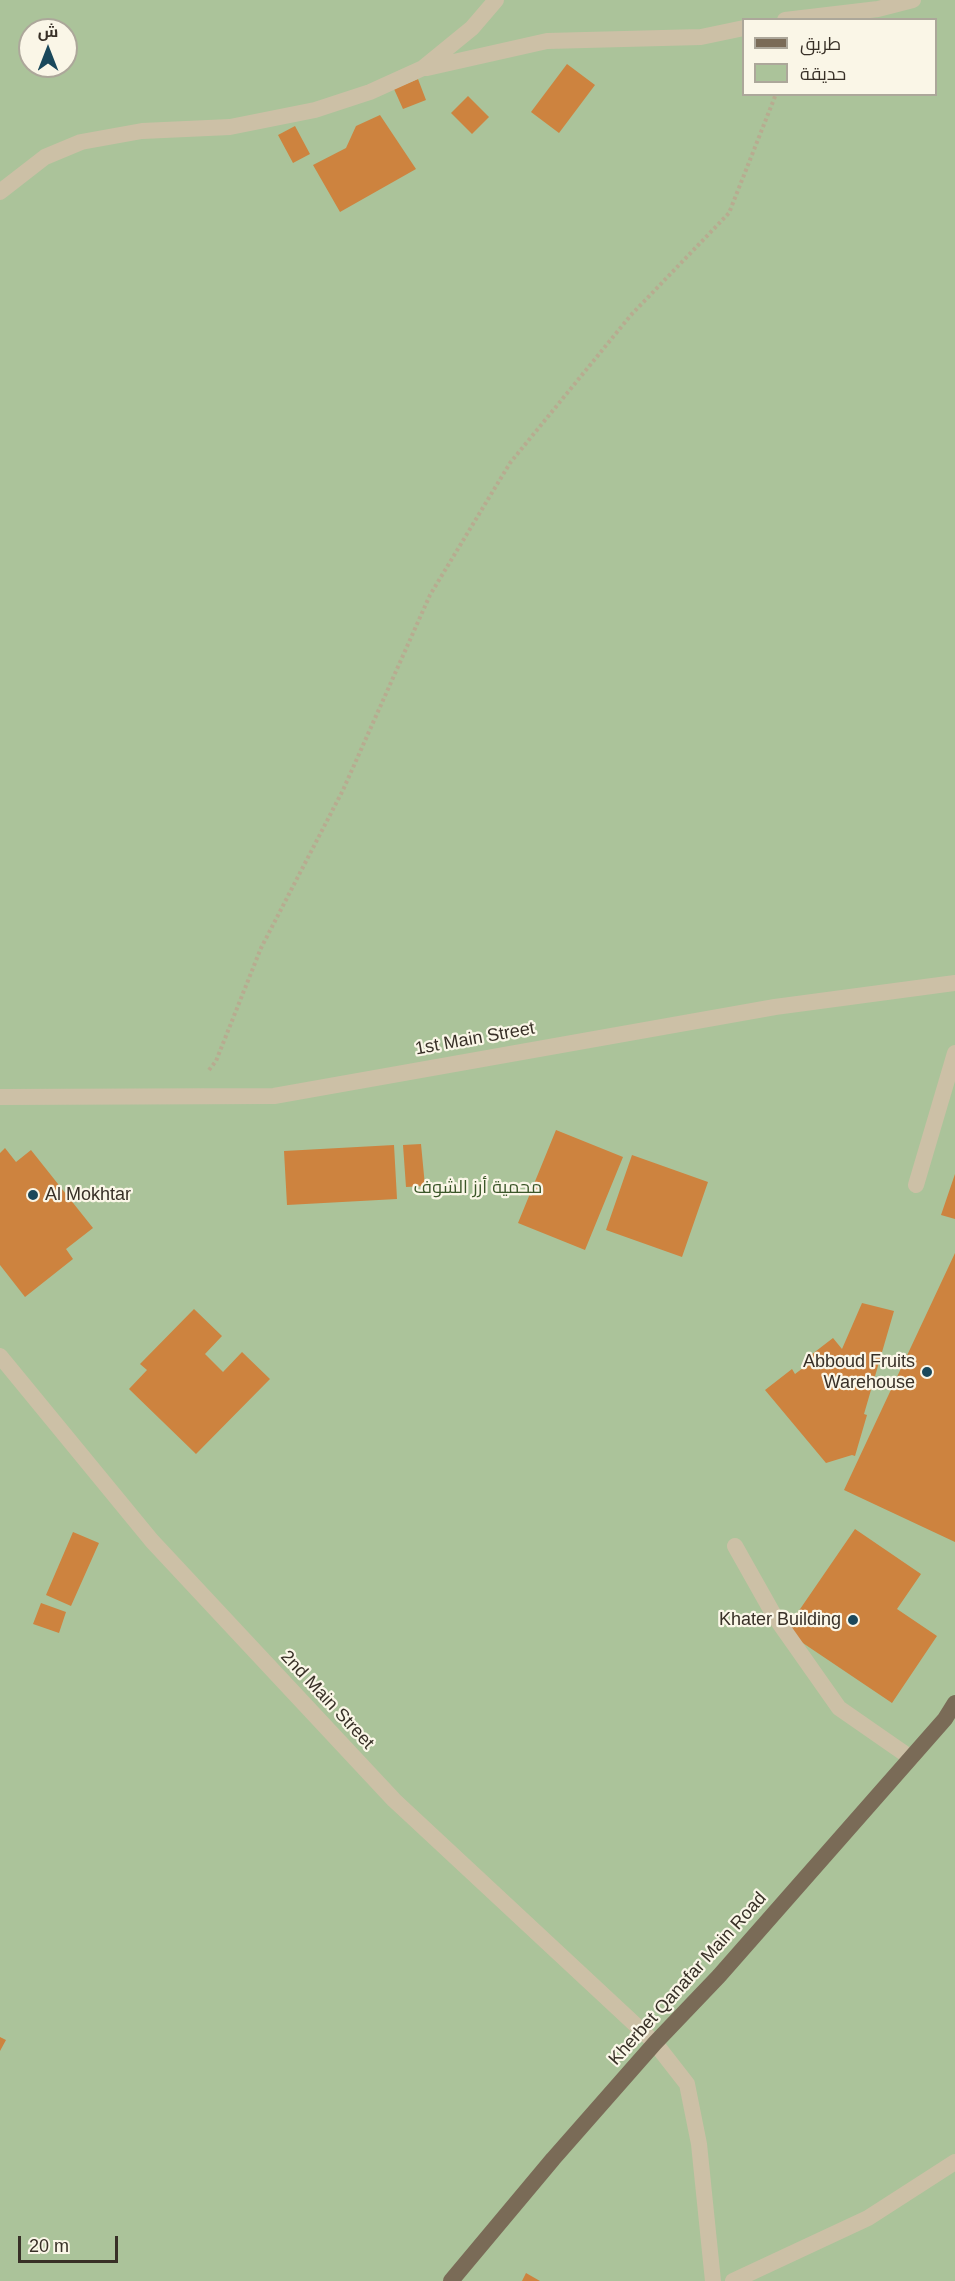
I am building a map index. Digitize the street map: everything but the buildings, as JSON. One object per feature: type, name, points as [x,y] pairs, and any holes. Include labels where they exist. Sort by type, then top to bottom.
[{"type":"main road","name":"Kherbet Qanafar Main Road","points":[[451,2281],[553,2159],[655,2043],[719,1976],[945,1719],[955,1703]]},
{"type":"street","points":[[423,68],[472,28],[496,0]]},
{"type":"street","points":[[802,18],[878,9],[913,0]]},
{"type":"street","points":[[0,192],[45,157],[81,142],[142,131],[230,127],[315,110],[370,93],[423,68],[547,41],[701,36],[742,28]]},
{"type":"street","name":"1st Main Street","points":[[0,1097],[274,1096],[775,1006],[955,983]]},
{"type":"street","points":[[916,1185],[955,1053]]},
{"type":"street","name":"2nd Main Street","points":[[0,1356],[152,1541],[394,1800],[655,2043],[687,2084],[699,2144],[713,2281]]},
{"type":"street","points":[[735,1546],[775,1617],[839,1708],[911,1758]]},
{"type":"street","points":[[733,2281],[868,2218],[955,2162]]},
{"type":"path","points":[[187,1097],[216,1061],[261,948],[343,790],[430,595],[510,463],[631,315],[729,213],[775,96]]},
{"type":"green space","name":"محمية أرز الشوف","points":[[0,0],[955,0],[955,2281],[0,2281]]},
{"type":"place","name":"Al Mokhtar","points":[[33,1195]]},
{"type":"place","name":"Abboud Fruits Warehouse","points":[[927,1372]]},
{"type":"place","name":"Khater Building","points":[[853,1620]]}]
